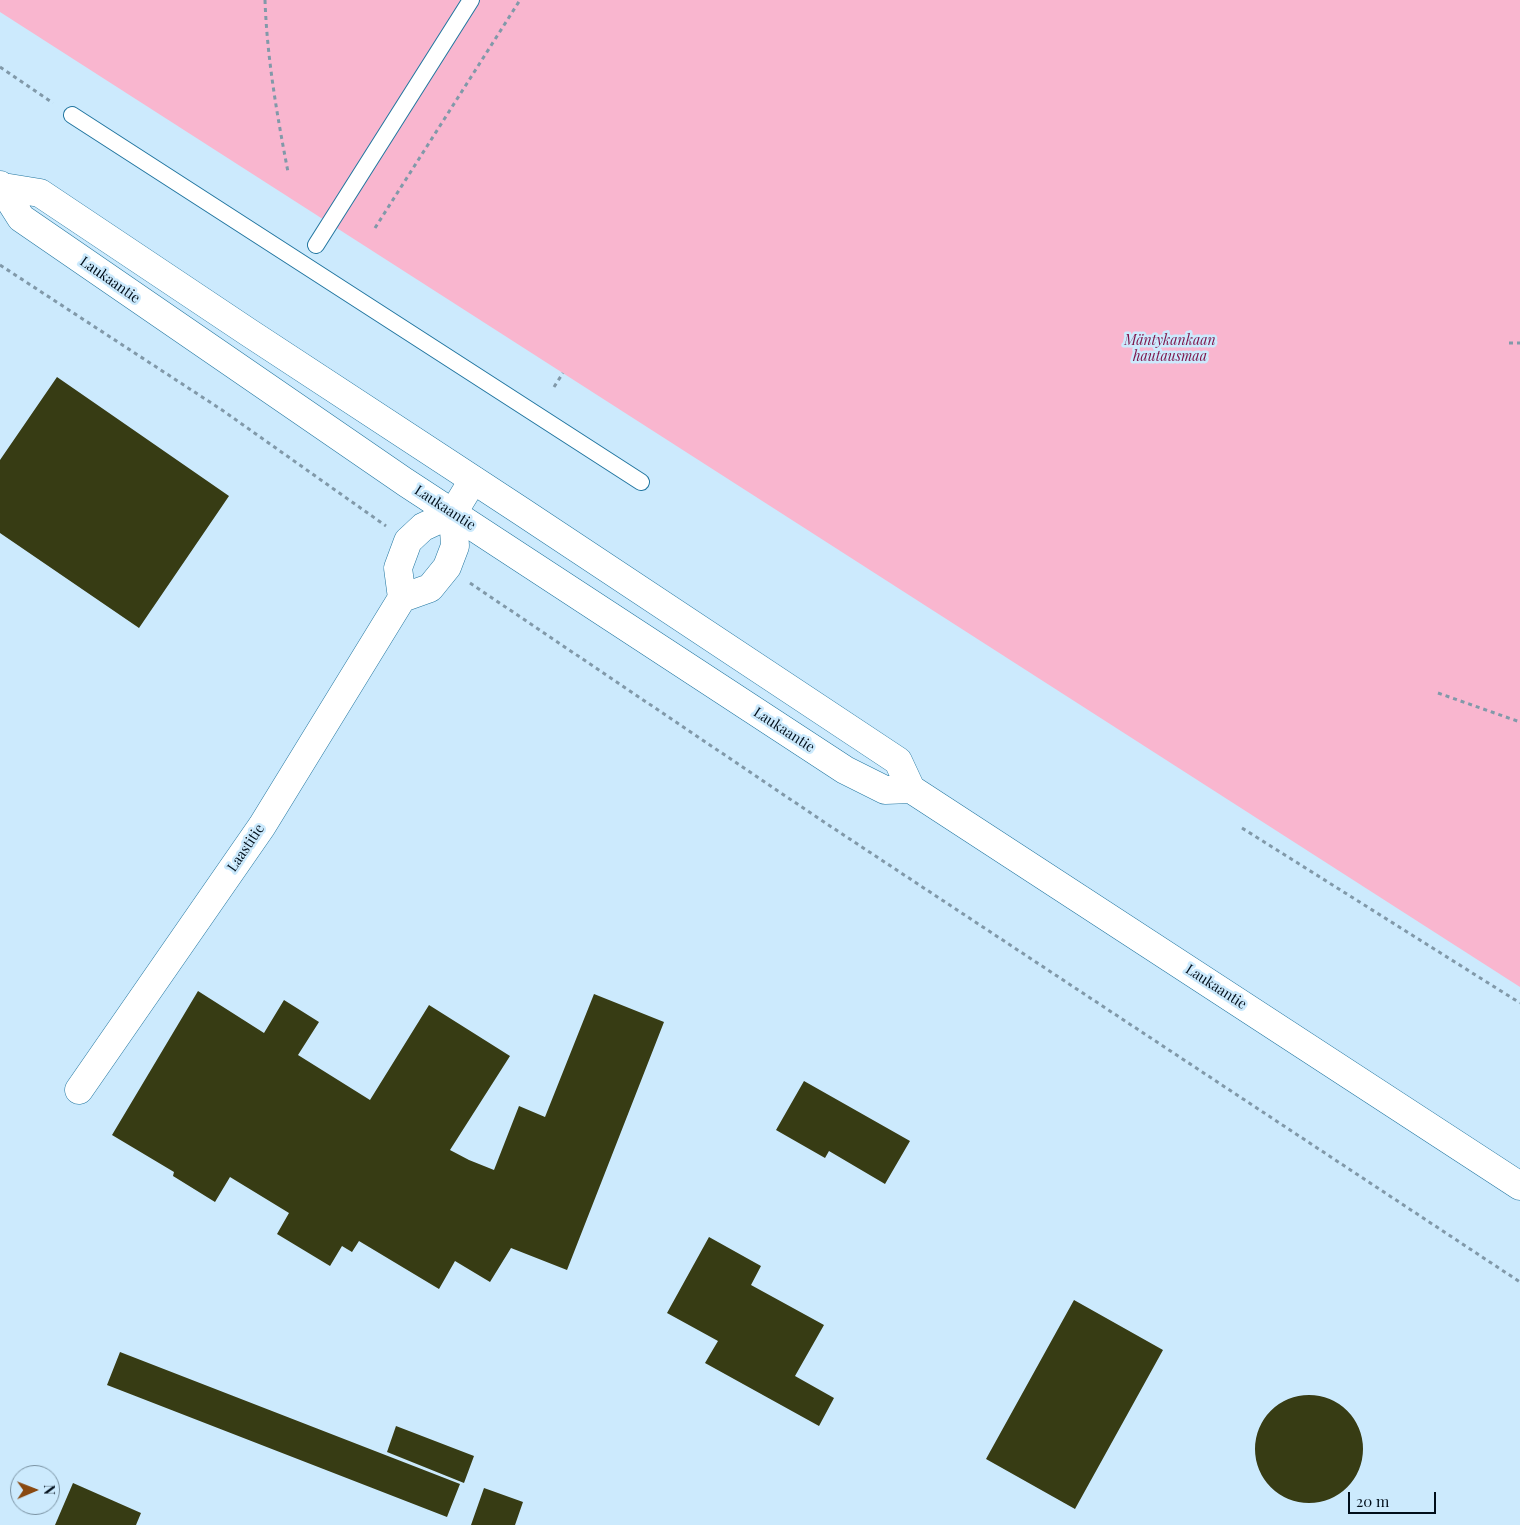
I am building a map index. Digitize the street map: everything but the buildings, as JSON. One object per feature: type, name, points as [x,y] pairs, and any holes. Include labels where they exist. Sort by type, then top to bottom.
[{"type":"main road","name":"Laukaantie","points":[[1,186],[40,193],[898,761],[911,789],[1520,1186]]},
{"type":"main road","name":"Laukaantie","points":[[1,186],[21,218],[229,363],[504,548],[845,770],[885,790],[911,789]]},
{"type":"main road","points":[[454,513],[423,527],[408,542],[398,568],[402,598],[430,588],[446,567],[454,546],[454,513],[474,480]]},
{"type":"main road","name":"Laastitie","points":[[79,1090],[262,826],[402,598]]},
{"type":"lane","points":[[316,245],[471,0]]},
{"type":"lane","points":[[72,115],[641,482]]},
{"type":"path","points":[[265,0],[266,36],[272,83],[288,172]]},
{"type":"path","points":[[375,228],[520,0]]},
{"type":"path","points":[[0,67],[72,115]]},
{"type":"path","points":[[0,265],[222,410],[408,542]]},
{"type":"path","points":[[1509,343],[1520,343]]},
{"type":"path","points":[[554,387],[563,373]]},
{"type":"path","points":[[446,567],[821,820],[1520,1282]]},
{"type":"path","points":[[1438,693],[1520,722]]},
{"type":"path","points":[[1242,828],[1520,1003]]},
{"type":"green space","name":"Mäntykankaan hautausmaa","points":[[0,0],[1520,0],[1520,987],[0,12]]}]
